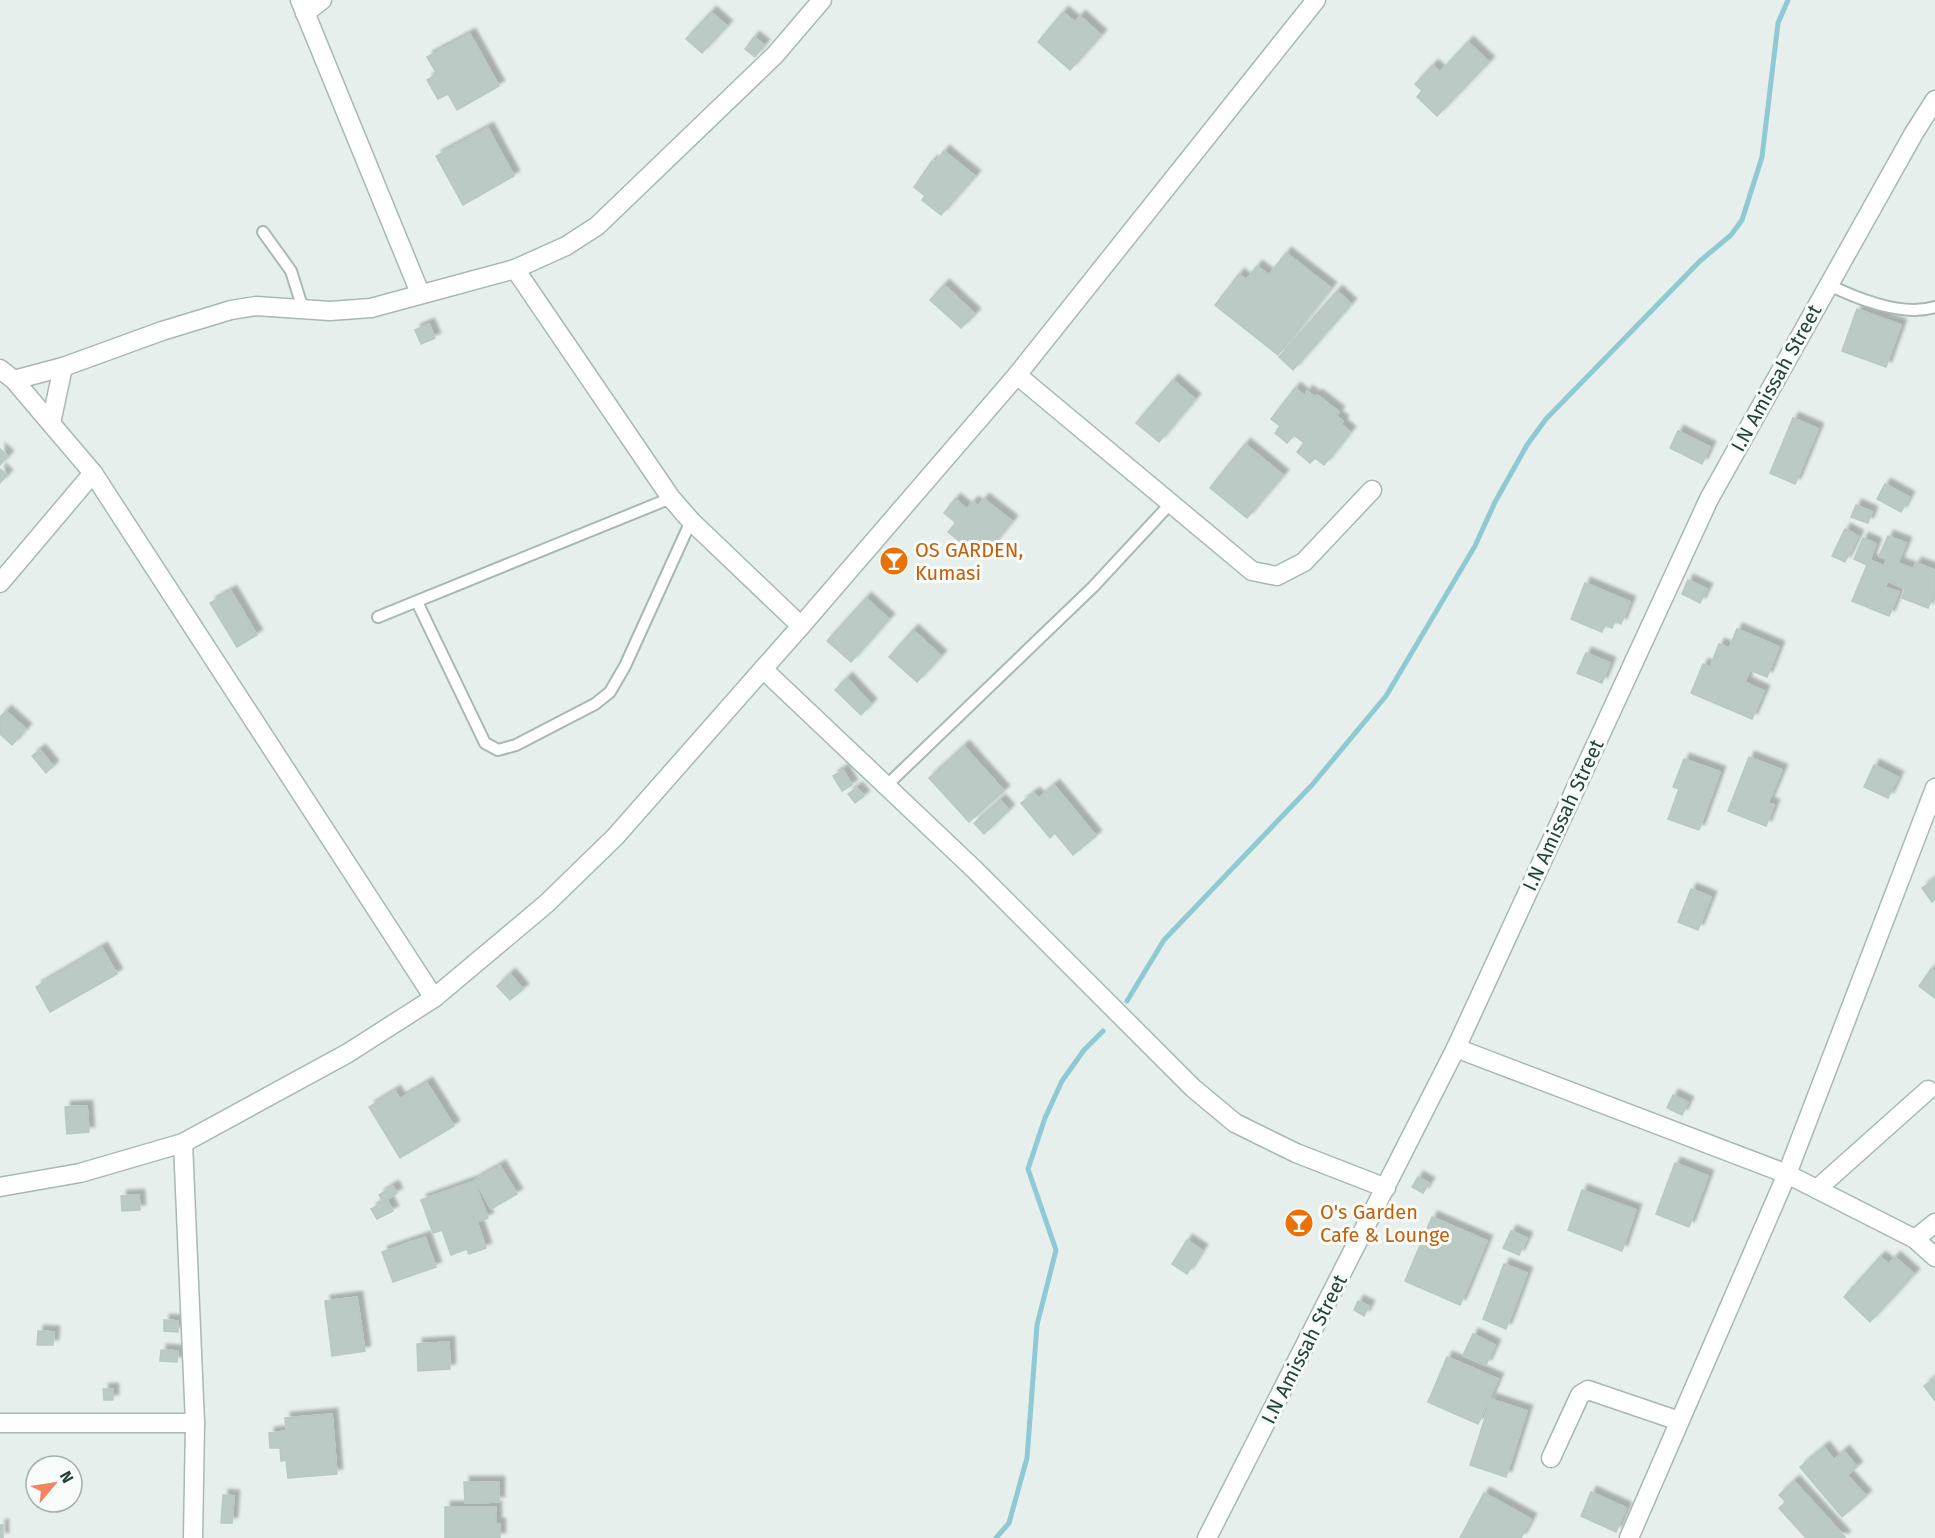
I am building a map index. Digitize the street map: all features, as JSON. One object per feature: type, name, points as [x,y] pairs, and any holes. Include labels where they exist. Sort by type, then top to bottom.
[{"type":"street","points":[[322,0],[303,7],[420,293]]},
{"type":"street","points":[[0,1186],[80,1173],[183,1143],[348,1053],[434,998],[546,904],[615,837],[801,626],[1017,375],[1316,0]]},
{"type":"street","points":[[14,380],[63,367],[162,331],[231,310],[256,306],[330,311],[371,308],[420,293],[515,270],[566,246],[597,226],[776,55],[818,1]]},
{"type":"street","name":"I.N Amissah Street","points":[[1207,1538],[1456,1048],[1709,499],[1935,100]]},
{"type":"street","points":[[515,270],[671,498],[691,521],[801,626]]},
{"type":"street","points":[[51,423],[63,367]]},
{"type":"street","points":[[0,369],[14,380],[93,472],[434,998]]},
{"type":"street","points":[[1017,375],[1252,571],[1277,576],[1304,562],[1372,490]]},
{"type":"street","points":[[0,583],[93,472]]},
{"type":"street","points":[[763,669],[974,869],[1193,1088],[1235,1123],[1296,1153],[1386,1188]]},
{"type":"street","points":[[1629,1538],[1787,1174],[1935,788]]},
{"type":"street","points":[[1456,1048],[1787,1174],[1915,1239],[1935,1257]]},
{"type":"street","points":[[1817,1189],[1928,1090]]},
{"type":"street","points":[[183,1143],[195,1423],[193,1538]]},
{"type":"street","points":[[1915,1239],[1935,1223]]},
{"type":"street","points":[[1551,1458],[1580,1395],[1588,1390],[1679,1421]]},
{"type":"street","points":[[0,1423],[195,1423]]},
{"type":"lane","points":[[263,232],[291,271],[303,309]]},
{"type":"lane","points":[[1829,285],[1846,293],[1904,310],[1935,307]]},
{"type":"lane","points":[[378,617],[671,498]]},
{"type":"lane","points":[[886,786],[1093,587],[1171,503]]},
{"type":"lane","points":[[417,602],[485,742],[498,750],[516,745],[595,704],[610,692],[625,666],[691,521]]},
{"type":"building","points":[[711,12],[727,26],[702,53],[686,39]]},
{"type":"building","points":[[1063,12],[1075,22],[1080,16],[1101,35],[1070,70],[1038,42]]},
{"type":"building","points":[[470,34],[499,86],[457,110],[448,94],[438,99],[427,80],[437,74],[427,57]]},
{"type":"building","points":[[754,37],[764,45],[755,57],[745,49]]},
{"type":"building","points":[[1468,42],[1489,62],[1437,116],[1417,97],[1422,91],[1415,84],[1433,65],[1440,72]]},
{"type":"building","points":[[488,128],[514,176],[463,205],[436,156]]},
{"type":"building","points":[[944,151],[975,176],[941,215],[922,200],[925,196],[914,187],[932,161],[935,163]]},
{"type":"building","points":[[1286,253],[1331,288],[1278,355],[1215,305],[1239,274],[1246,280],[1257,266],[1269,275]]},
{"type":"building","points":[[944,285],[975,314],[961,328],[930,300]]},
{"type":"building","points":[[1337,291],[1351,304],[1293,370],[1279,357]]},
{"type":"building","points":[[1857,309],[1901,325],[1886,367],[1842,351]]},
{"type":"building","points":[[429,324],[435,338],[421,344],[415,330]]},
{"type":"building","points":[[1173,380],[1195,399],[1159,442],[1136,423]]},
{"type":"building","points":[[1295,388],[1305,396],[1307,391],[1315,397],[1317,395],[1339,412],[1336,416],[1343,421],[1341,424],[1350,432],[1324,465],[1315,458],[1310,463],[1297,452],[1304,443],[1294,435],[1287,443],[1275,433],[1280,426],[1271,419]]},
{"type":"building","points":[[1793,418],[1818,429],[1795,484],[1770,473]]},
{"type":"building","points":[[1678,431],[1710,447],[1702,464],[1670,448]]},
{"type":"building","points":[[1245,444],[1283,475],[1247,518],[1210,488]]},
{"type":"building","points":[[0,449],[8,456],[0,465]]},
{"type":"building","points":[[0,469],[7,475],[0,483]]},
{"type":"building","points":[[1885,484],[1909,497],[1901,512],[1877,499]]},
{"type":"building","points":[[955,499],[967,509],[973,502],[978,506],[984,499],[1012,521],[981,559],[948,532],[956,523],[944,513]]},
{"type":"building","points":[[1856,505],[1872,512],[1868,523],[1851,517]]},
{"type":"building","points":[[1845,529],[1858,536],[1845,562],[1832,556]]},
{"type":"building","points":[[1888,536],[1906,543],[1898,563],[1913,569],[1916,563],[1935,570],[1935,600],[1932,598],[1928,608],[1902,598],[1905,589],[1888,581],[1885,587],[1899,592],[1889,616],[1852,601],[1867,565],[1854,559],[1863,538],[1876,544],[1870,560],[1884,566],[1887,559],[1879,556]]},
{"type":"building","points":[[1688,580],[1707,589],[1700,603],[1682,594]]},
{"type":"building","points":[[1585,583],[1630,602],[1621,624],[1615,621],[1612,628],[1605,625],[1602,632],[1571,619]]},
{"type":"building","points":[[231,591],[257,635],[237,647],[210,603]]},
{"type":"building","points":[[866,598],[889,619],[851,662],[827,641]]},
{"type":"building","points":[[1737,629],[1779,647],[1767,677],[1750,670],[1745,682],[1764,691],[1752,719],[1691,693],[1703,664],[1710,667],[1719,644],[1729,648]]},
{"type":"building","points":[[913,630],[941,656],[917,682],[889,657]]},
{"type":"building","points":[[1586,653],[1610,663],[1602,683],[1577,673]]},
{"type":"building","points":[[847,678],[871,704],[861,715],[835,690]]},
{"type":"building","points":[[6,711],[26,729],[12,745],[0,734],[0,717]]},
{"type":"building","points":[[964,746],[1004,791],[969,822],[929,778]]},
{"type":"building","points":[[40,750],[53,766],[46,773],[32,756]]},
{"type":"building","points":[[1749,757],[1782,770],[1768,803],[1774,805],[1766,826],[1728,811]]},
{"type":"building","points":[[1684,759],[1720,772],[1699,830],[1668,819],[1679,789],[1673,787]]},
{"type":"building","points":[[1874,765],[1898,777],[1888,798],[1864,787]]},
{"type":"building","points":[[843,770],[852,785],[842,791],[833,776]]},
{"type":"building","points":[[1054,785],[1096,836],[1073,855],[1055,833],[1050,838],[1021,803],[1034,793],[1039,798]]},
{"type":"building","points":[[857,788],[864,796],[855,803],[848,794]]},
{"type":"building","points":[[1000,800],[1009,810],[984,834],[974,823]]},
{"type":"building","points":[[1935,879],[1935,899],[1932,902],[1922,888]]},
{"type":"building","points":[[1691,889],[1711,897],[1698,930],[1678,922]]},
{"type":"building","points":[[102,948],[117,974],[50,1012],[36,987]]},
{"type":"building","points":[[1931,969],[1935,972],[1935,998],[1919,986]]},
{"type":"building","points":[[510,974],[523,989],[510,1000],[497,986]]},
{"type":"building","points":[[427,1083],[454,1126],[400,1158],[369,1107],[395,1091],[400,1099]]},
{"type":"building","points":[[1673,1095],[1688,1102],[1682,1115],[1667,1108]]},
{"type":"building","points":[[87,1106],[89,1132],[67,1134],[65,1107]]},
{"type":"building","points":[[1675,1163],[1708,1176],[1689,1227],[1656,1214]]},
{"type":"building","points":[[500,1166],[517,1194],[491,1209],[475,1180]]},
{"type":"building","points":[[1418,1177],[1429,1183],[1423,1193],[1412,1187]]},
{"type":"building","points":[[474,1181],[488,1218],[477,1222],[486,1248],[469,1254],[467,1249],[451,1255],[442,1230],[433,1233],[421,1200]]},
{"type":"building","points":[[393,1186],[397,1193],[383,1202],[379,1195]]},
{"type":"building","points":[[1582,1190],[1636,1210],[1622,1251],[1568,1230]]},
{"type":"building","points":[[139,1195],[140,1210],[122,1211],[121,1196]]},
{"type":"building","points":[[387,1200],[393,1211],[377,1219],[371,1209]]},
{"type":"building","points":[[1432,1217],[1487,1241],[1460,1305],[1405,1281]]},
{"type":"building","points":[[1511,1231],[1527,1238],[1519,1255],[1503,1248]]},
{"type":"building","points":[[425,1237],[436,1267],[393,1282],[382,1252]]},
{"type":"building","points":[[1187,1240],[1202,1250],[1187,1274],[1172,1264]]},
{"type":"building","points":[[1880,1257],[1889,1264],[1895,1257],[1914,1274],[1870,1322],[1844,1297]]},
{"type":"building","points":[[1504,1264],[1527,1273],[1506,1329],[1483,1319]]},
{"type":"building","points":[[357,1297],[365,1351],[332,1356],[325,1301]]},
{"type":"building","points":[[1358,1301],[1369,1306],[1364,1316],[1354,1310]]},
{"type":"building","points":[[164,1320],[178,1321],[178,1332],[164,1331]]},
{"type":"building","points":[[38,1331],[54,1332],[53,1345],[37,1345]]},
{"type":"building","points":[[1473,1334],[1495,1345],[1486,1365],[1463,1355]]},
{"type":"building","points":[[449,1342],[450,1369],[418,1371],[417,1344]]},
{"type":"building","points":[[161,1350],[178,1351],[177,1362],[160,1361]]},
{"type":"building","points":[[1447,1357],[1498,1379],[1478,1424],[1428,1402]]},
{"type":"building","points":[[1935,1378],[1935,1401],[1924,1386]]},
{"type":"building","points":[[103,1389],[113,1389],[113,1400],[104,1400]]},
{"type":"building","points":[[1491,1399],[1527,1411],[1506,1477],[1470,1465]]},
{"type":"building","points":[[332,1414],[337,1474],[288,1478],[286,1460],[281,1461],[280,1448],[270,1448],[269,1433],[286,1431],[285,1418]]},
{"type":"building","points":[[1824,1447],[1834,1460],[1844,1451],[1857,1467],[1847,1475],[1866,1496],[1842,1517],[1800,1467]]},
{"type":"building","points":[[1794,1481],[1845,1537],[1806,1538],[1779,1508],[1786,1502],[1779,1495]]},
{"type":"building","points":[[464,1482],[499,1482],[499,1502],[465,1503]]},
{"type":"building","points":[[1591,1492],[1626,1508],[1616,1532],[1581,1516]]},
{"type":"building","points":[[1484,1493],[1531,1519],[1521,1538],[1460,1538]]},
{"type":"building","points":[[223,1495],[234,1496],[232,1523],[221,1523]]},
{"type":"building","points":[[445,1507],[496,1507],[496,1524],[500,1524],[500,1538],[445,1538]]},
{"type":"building","points":[[0,1525],[3,1525],[3,1538],[0,1538]]},
{"type":"waterway","points":[[1127,1001],[1164,940],[1312,785],[1386,696],[1475,546],[1495,502],[1527,445],[1546,419],[1700,261],[1731,235],[1742,220],[1762,157],[1778,23],[1788,0]]},
{"type":"waterway","points":[[996,1538],[1009,1523],[1027,1458],[1037,1325],[1056,1250],[1028,1169],[1045,1118],[1062,1081],[1084,1050],[1103,1031]]},
{"type":"place","name":"OS GARDEN, Kumasi","points":[[894,561]]},
{"type":"place","name":"O's Garden Cafe & Lounge","points":[[1299,1223]]}]
